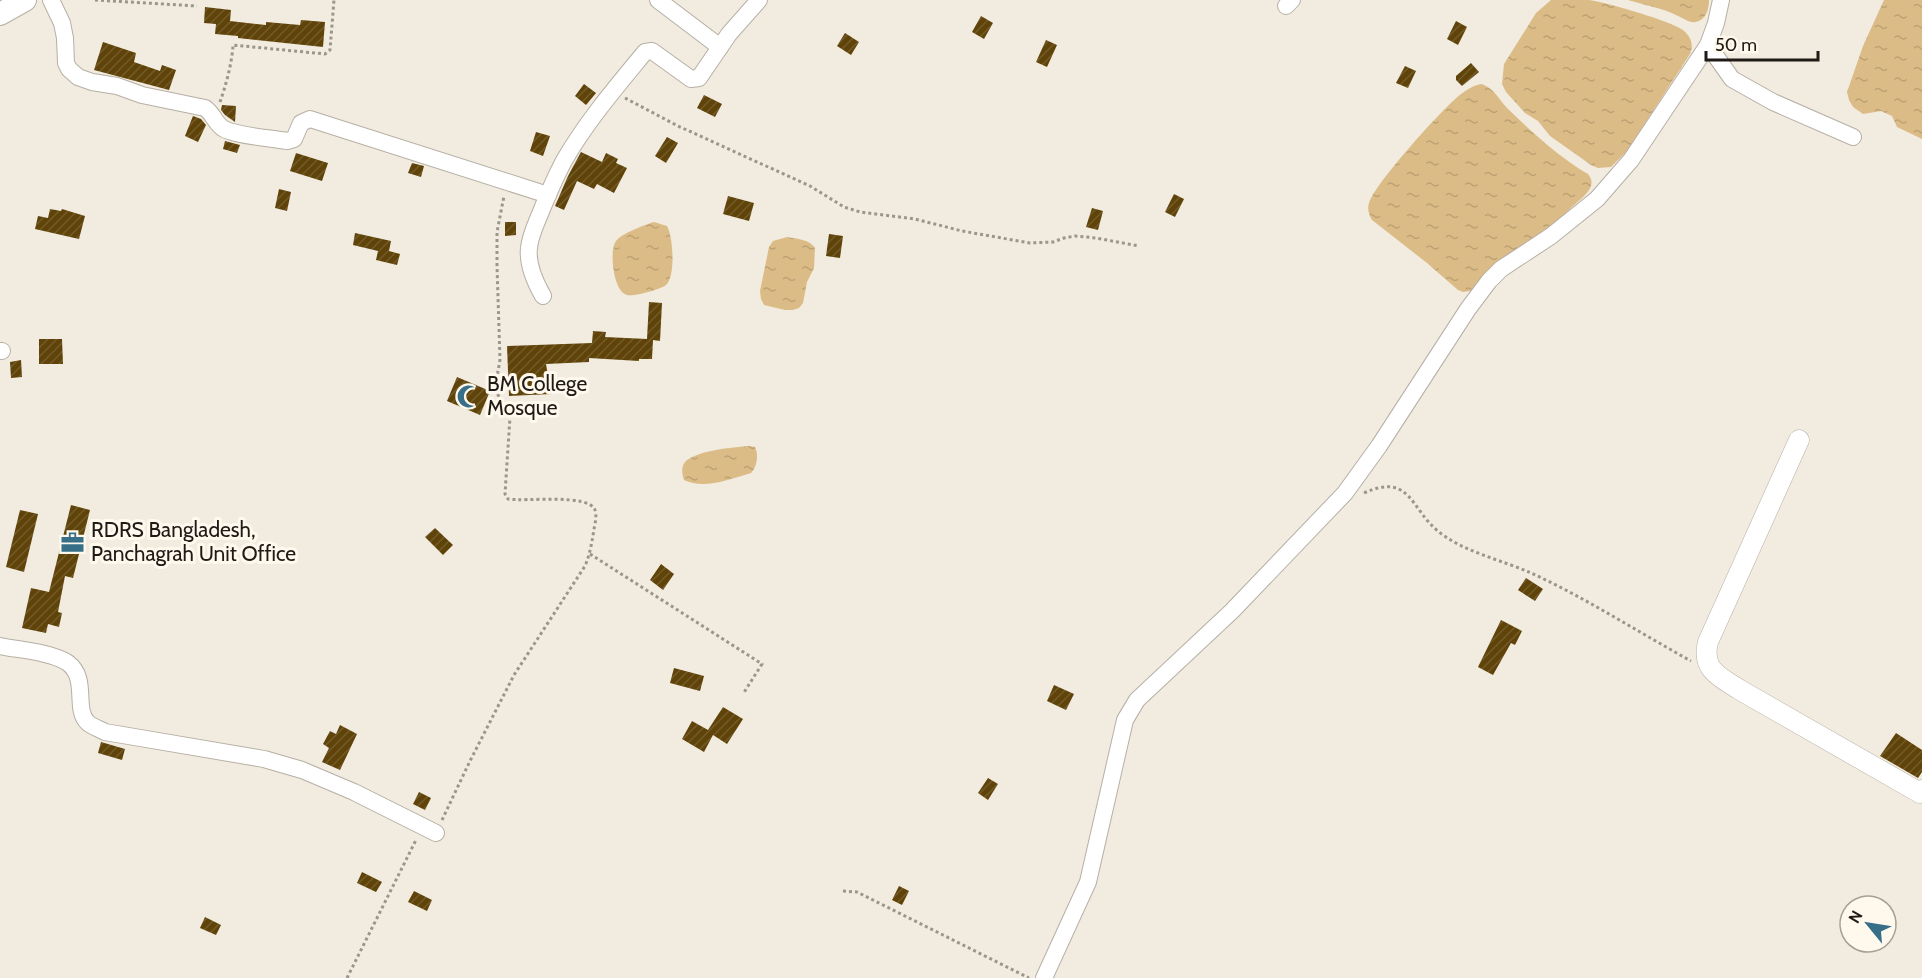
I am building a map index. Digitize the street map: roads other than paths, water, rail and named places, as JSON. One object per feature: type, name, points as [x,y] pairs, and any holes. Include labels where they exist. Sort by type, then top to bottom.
[{"type":"main road","points":[[0,14],[25,0]]},
{"type":"street","points":[[51,0],[63,23],[66,63],[78,77],[117,86],[142,95],[205,108],[211,112],[222,128],[287,141],[294,139],[301,123],[310,119],[548,195]]},
{"type":"street","points":[[658,0],[720,47]]},
{"type":"street","points":[[543,296],[529,261],[532,233],[548,195],[576,141],[645,52],[652,51],[691,79],[699,78],[720,47],[759,0]]},
{"type":"street","points":[[1044,978],[1088,882],[1125,720],[1130,709],[1143,693],[1232,611],[1345,493],[1409,403],[1478,294],[1501,269],[1551,236],[1597,199],[1614,181],[1631,160],[1708,45],[1721,0]]},
{"type":"street","points":[[1708,45],[1732,78],[1773,102],[1853,137]]},
{"type":"street","points":[[1799,440],[1708,642],[1707,662],[1719,677],[1740,690],[1921,794]]},
{"type":"street","points":[[0,646],[46,655],[69,664],[79,680],[83,715],[87,722],[105,732],[264,759],[302,770],[354,792],[429,829]]},
{"type":"water","points":[[1551,0],[1589,0],[1623,8],[1676,26],[1690,38],[1692,47],[1690,54],[1627,151],[1611,167],[1598,168],[1591,165],[1550,136],[1538,121],[1525,113],[1506,92],[1502,84],[1504,64],[1536,13]]},
{"type":"water","points":[[1628,0],[1709,0],[1705,17],[1693,22]]},
{"type":"water","points":[[1884,0],[1922,0],[1922,139],[1897,127],[1892,116],[1881,111],[1863,114],[1853,107],[1849,100],[1847,92],[1863,46]]},
{"type":"water","points":[[1482,84],[1494,92],[1508,109],[1546,144],[1588,174],[1591,184],[1590,189],[1559,220],[1470,291],[1463,292],[1372,220],[1368,207],[1384,179],[1426,129],[1461,94]]},
{"type":"water","points":[[654,222],[667,226],[669,231],[672,265],[669,280],[659,289],[627,295],[618,287],[613,261],[614,246],[623,235]]},
{"type":"water","points":[[787,237],[806,241],[815,248],[814,268],[807,282],[803,303],[799,308],[793,310],[764,305],[760,291],[769,247],[773,241]]},
{"type":"water","points":[[755,447],[757,454],[756,464],[751,473],[708,484],[684,480],[683,466],[690,458],[715,450]]},
{"type":"place","name":"BM College Mosque","points":[[469,396]]},
{"type":"place","name":"RDRS Bangladesh, Panchagrah Unit Office","points":[[73,542]]}]
